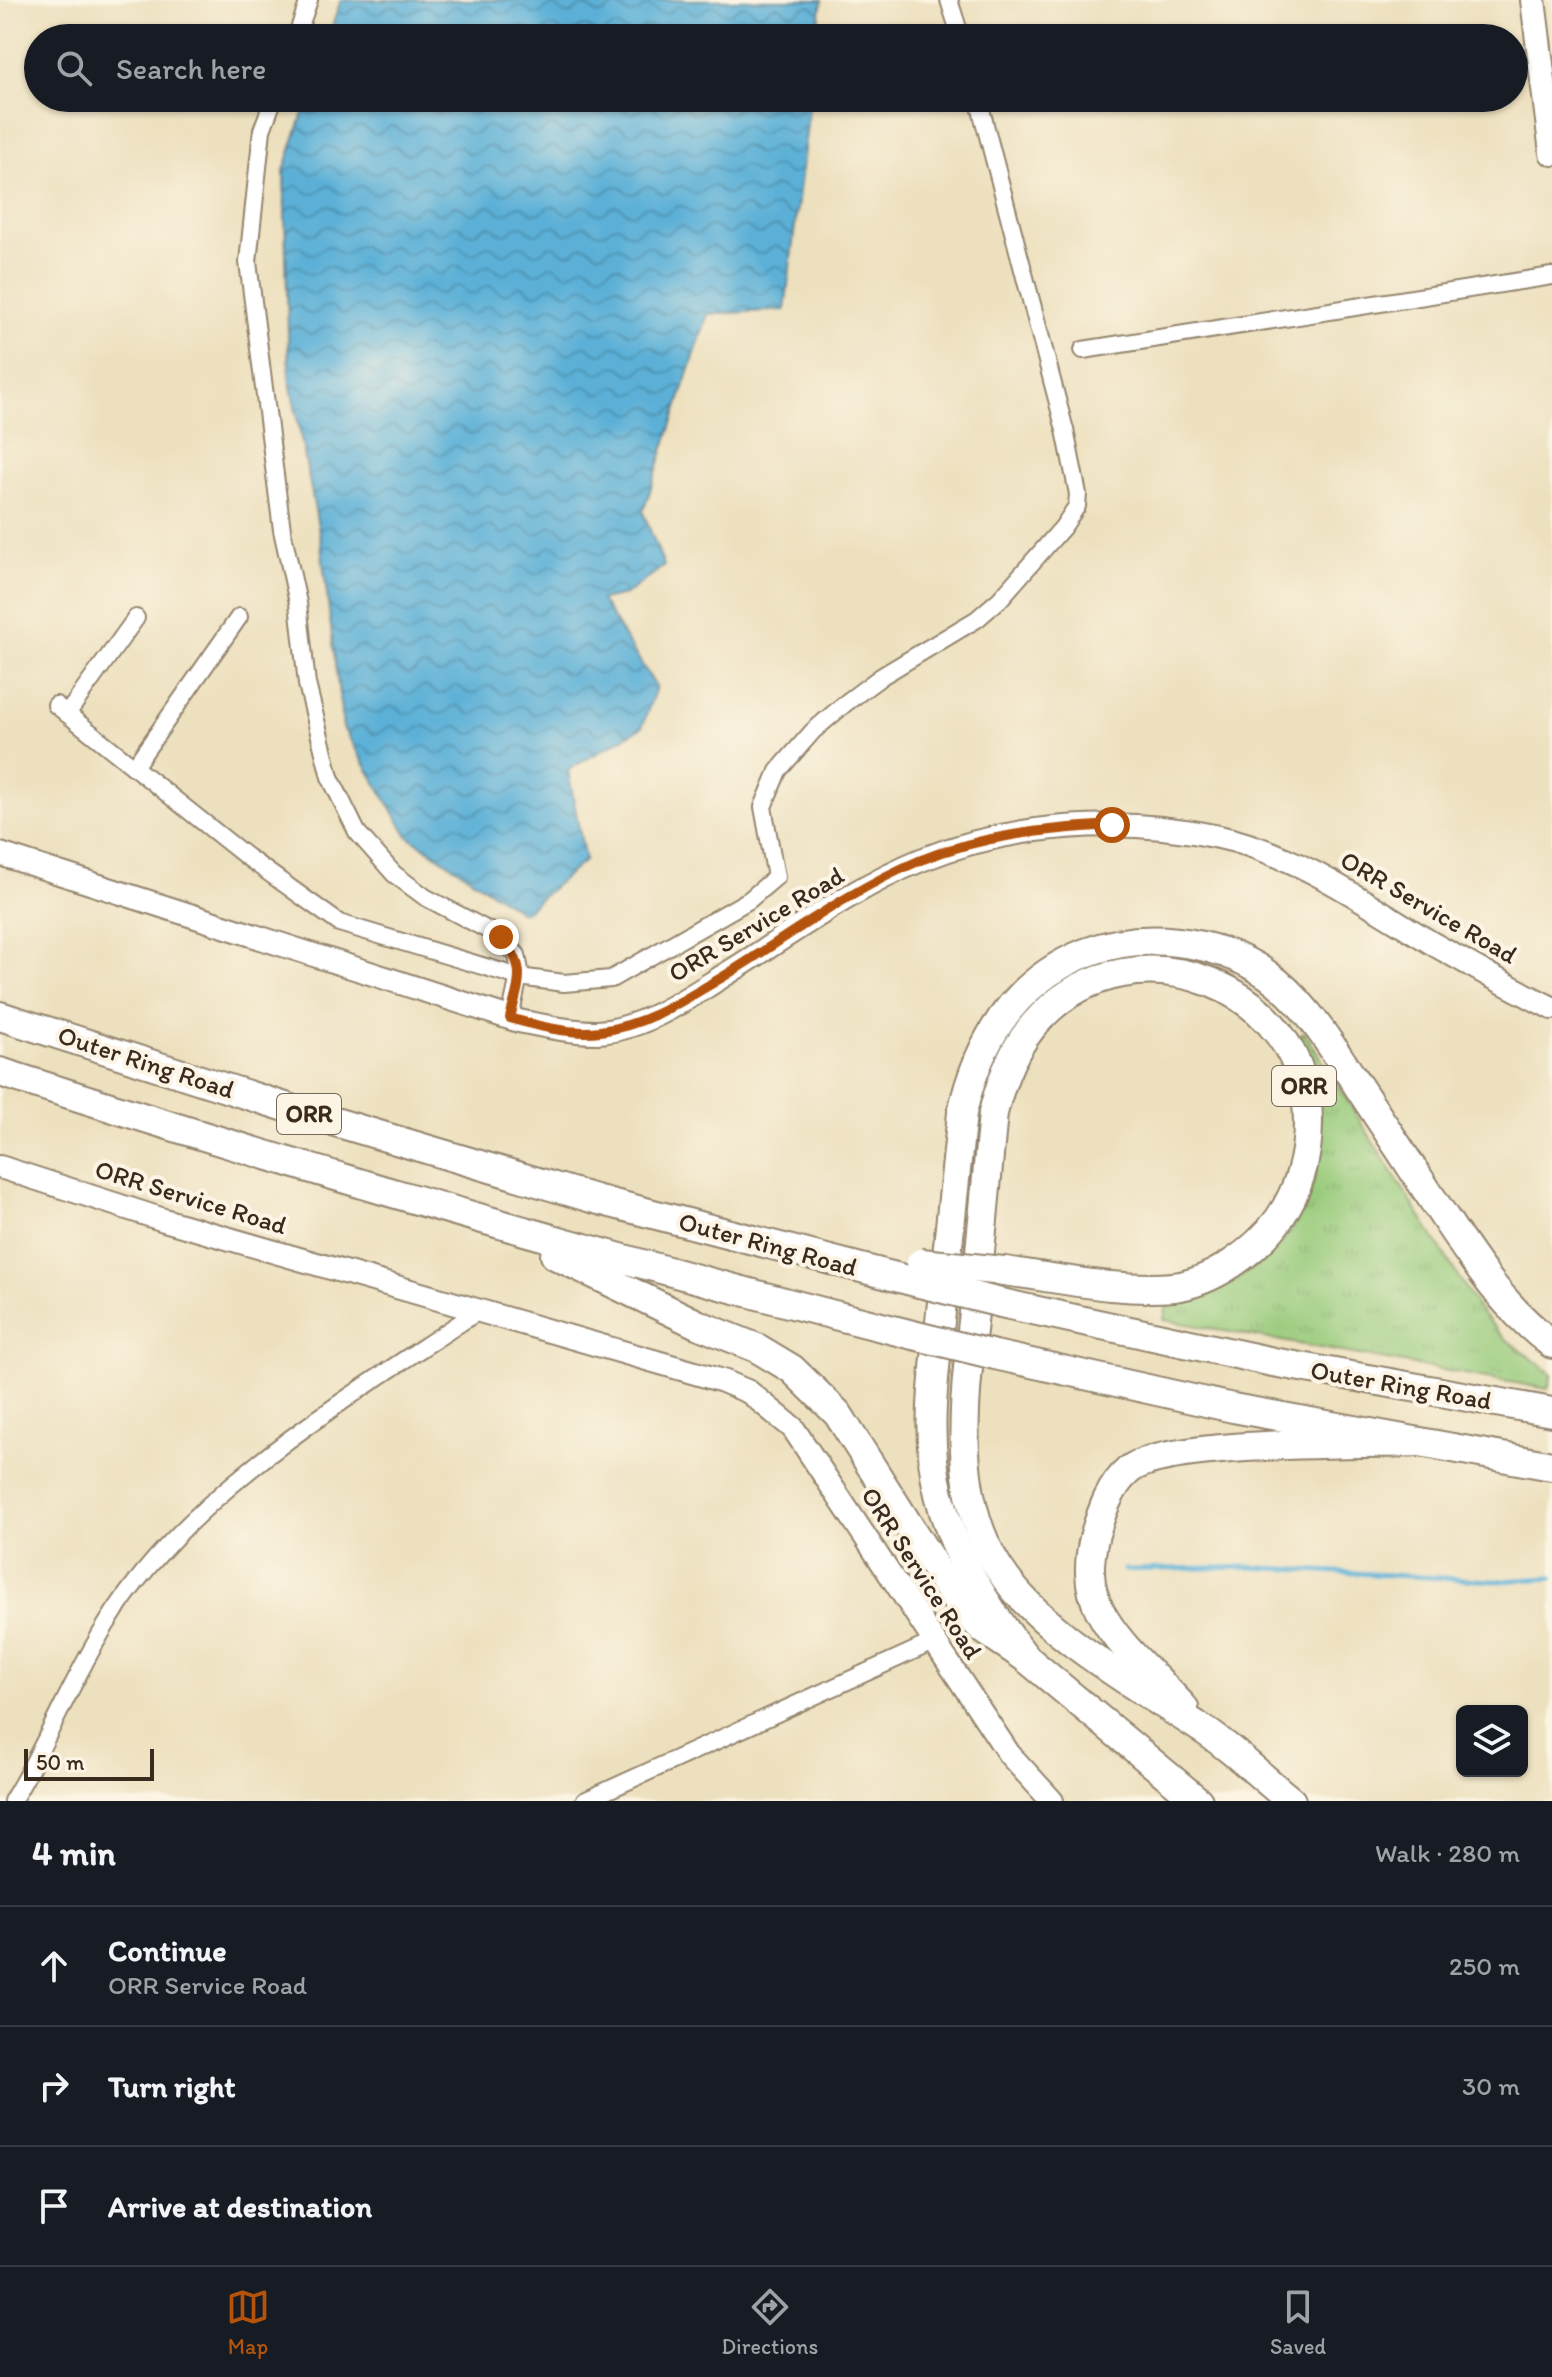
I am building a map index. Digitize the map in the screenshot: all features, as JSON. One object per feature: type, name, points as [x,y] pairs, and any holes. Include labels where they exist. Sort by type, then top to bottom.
[{"type":"highway","name":"ORR","points":[[1026,1658],[970,1579],[952,1538],[938,1491],[932,1445],[934,1383],[962,1113],[969,1081],[981,1047],[999,1019],[1020,995],[1064,962],[1115,945],[1148,941],[1212,948],[1266,973],[1287,991],[1323,1034],[1497,1294],[1552,1344]]},
{"type":"highway","name":"ORR","points":[[920,1273],[1004,1271],[1102,1284],[1175,1287],[1199,1280],[1250,1250],[1273,1227],[1289,1203],[1301,1175],[1308,1143],[1308,1110],[1293,1052],[1254,1005],[1229,989],[1200,977],[1143,972],[1116,976],[1065,997],[1043,1015],[1012,1056],[993,1113],[966,1408],[967,1466],[975,1512],[998,1569],[1039,1613],[1144,1694],[1199,1726]]},
{"type":"highway","name":"Outer Ring Road","points":[[0,1016],[463,1160],[866,1269],[920,1273],[1001,1303],[1257,1359],[1552,1412]]},
{"type":"highway","name":"Outer Ring Road","points":[[0,1072],[485,1222],[708,1284],[995,1355],[1233,1408],[1552,1466]]},
{"type":"highway","name":"ORR","points":[[485,1222],[697,1324],[757,1348],[792,1369],[819,1392],[860,1447],[959,1605],[983,1629],[1026,1658],[1198,1801]]},
{"type":"highway","points":[[1291,1801],[1199,1726],[1116,1635],[1092,1591],[1089,1560],[1101,1513],[1113,1490],[1130,1469],[1199,1450],[1419,1442]]},
{"type":"main road","points":[[1533,0],[1552,153]]},
{"type":"main road","name":"ORR Service Road","points":[[0,854],[510,1018],[560,1029],[599,1032],[638,1022],[678,1004],[850,899],[920,861],[977,841],[1042,829],[1112,825],[1172,828],[1222,837],[1269,853],[1322,878],[1521,992]]},
{"type":"main road","points":[[1521,992],[1552,1000]]},
{"type":"main road","points":[[1521,992],[1552,1008]]},
{"type":"main road","name":"ORR Service Road","points":[[0,1167],[164,1220],[723,1381],[749,1392],[773,1408],[793,1428],[1009,1754],[1052,1801]]},
{"type":"street","points":[[301,24],[309,0]]},
{"type":"street","points":[[949,0],[957,24]]},
{"type":"street","points":[[269,112],[262,130],[248,262],[282,530],[298,603],[307,684],[330,777],[357,832],[394,874],[425,897],[501,937],[517,955],[519,977],[510,1018]]},
{"type":"street","points":[[136,618],[62,709],[247,857],[339,923],[519,977],[564,983],[611,979],[749,900],[776,877],[763,807],[778,771],[835,711],[882,676],[944,640],[1000,599],[1063,527],[1077,506],[1078,494],[1062,417],[982,112]]},
{"type":"street","points":[[1083,350],[1552,276]]},
{"type":"street","points":[[134,767],[239,617]]},
{"type":"street","points":[[12,1801],[107,1623],[170,1543],[238,1481],[284,1446],[478,1311]]},
{"type":"street","points":[[584,1801],[933,1642]]},
{"type":"green space","points":[[1304,1032],[1480,1311],[1502,1336],[1552,1374],[1548,1389],[1164,1320],[1167,1305],[1213,1291],[1252,1269],[1282,1241],[1304,1206],[1317,1168],[1320,1126],[1314,1082],[1298,1036]]},
{"type":"water","points":[[341,0],[822,0],[819,24],[333,24]]},
{"type":"water","points":[[303,112],[808,112],[785,310],[708,314],[643,512],[664,566],[625,595],[601,600],[656,687],[642,727],[568,770],[585,860],[523,913],[408,836],[343,728],[320,536],[289,376],[284,171]]},
{"type":"waterway","points":[[1124,1570],[1249,1567],[1496,1581],[1552,1578]]},
{"type":"route","points":[[501,937],[517,955],[520,971],[510,1018],[560,1029],[599,1032],[638,1022],[678,1004],[850,899],[920,861],[977,841],[1042,829],[1112,825]]}]
